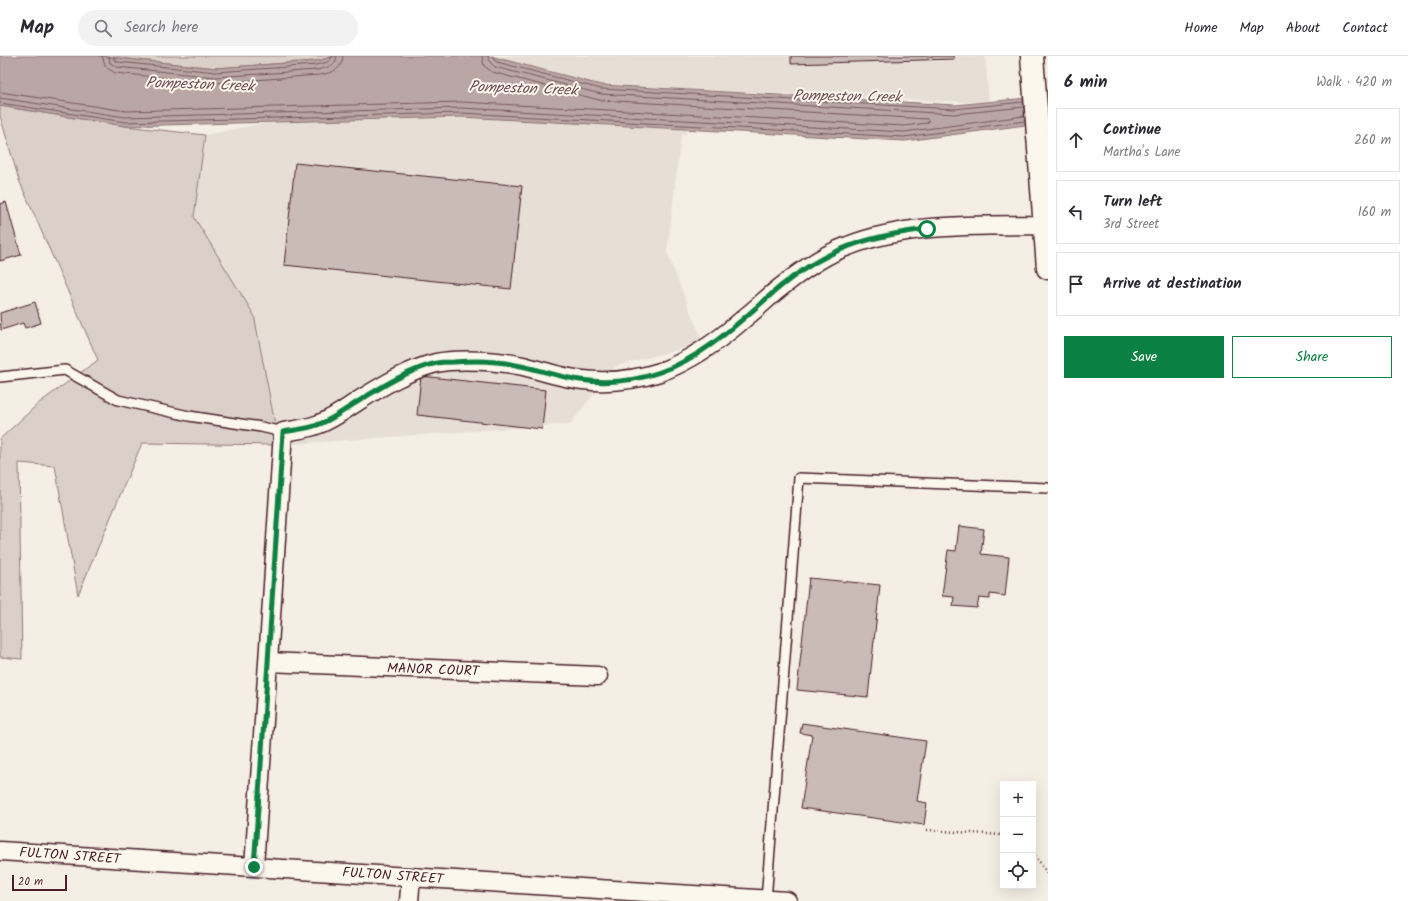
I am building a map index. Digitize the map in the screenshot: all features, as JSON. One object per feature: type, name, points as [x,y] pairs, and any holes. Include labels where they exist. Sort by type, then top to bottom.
[{"type":"main road","points":[[1032,56],[1048,268]]},
{"type":"street","points":[[254,867],[283,432],[318,425],[385,385],[409,373],[437,363],[466,361],[492,362],[520,366],[582,380],[610,382],[660,372],[683,362],[704,350],[788,282],[825,257],[847,246],[872,238],[899,232],[950,226],[1045,225]]},
{"type":"street","name":"MANOR COURT","points":[[268,662],[598,676]]},
{"type":"street","name":"FULTON STREET","points":[[0,851],[411,877],[703,898],[787,901]]},
{"type":"street","points":[[409,901],[411,877]]},
{"type":"lane","points":[[0,377],[65,370],[118,400],[189,416],[261,427],[283,432]]},
{"type":"lane","points":[[766,900],[799,478],[1048,488]]},
{"type":"path","points":[[927,830],[1000,835]]},
{"type":"path","points":[[1034,853],[1048,875]]},
{"type":"shaded area","points":[[98,56],[336,56],[316,61],[216,68]]},
{"type":"shaded area","points":[[476,56],[985,56],[989,103],[745,92],[681,136],[667,253],[703,343],[616,366],[570,424],[279,445],[194,217],[205,135],[476,80]]},
{"type":"shaded area","points":[[0,106],[125,126],[205,135],[194,217],[254,315],[279,445],[142,443],[78,595],[55,466],[19,463],[22,659],[0,657],[0,439],[39,403],[98,360],[19,180],[0,116]]},
{"type":"water","name":"Pompeston Creek","points":[[0,56],[98,56],[216,68],[316,61],[336,56],[490,56],[601,85],[955,105],[1048,96],[1048,122],[905,141],[461,117],[125,126],[0,106]]},
{"type":"building","points":[[791,56],[954,56],[954,59],[791,64]]},
{"type":"building","points":[[295,163],[522,186],[511,289],[284,265]]},
{"type":"building","points":[[6,202],[21,255],[0,261],[0,204]]},
{"type":"building","points":[[35,302],[41,323],[25,328],[23,323],[1,330],[0,313]]},
{"type":"building","points":[[421,376],[546,390],[542,429],[417,415]]},
{"type":"building","points":[[959,526],[984,529],[981,554],[1009,557],[1005,596],[990,594],[990,599],[979,598],[977,608],[953,606],[954,597],[942,596],[948,550],[956,551]]},
{"type":"building","points":[[809,578],[880,585],[868,697],[797,690]]},
{"type":"building","points":[[802,723],[926,741],[917,801],[927,803],[924,825],[801,808],[812,735],[800,733]]},
{"type":"route","points":[[254,867],[283,432],[318,425],[341,413],[385,385],[409,373],[437,363],[466,361],[492,362],[520,366],[582,380],[610,382],[660,372],[683,362],[704,350],[744,319],[782,286],[803,270],[825,257],[847,246],[872,238],[899,232],[927,229]]}]
